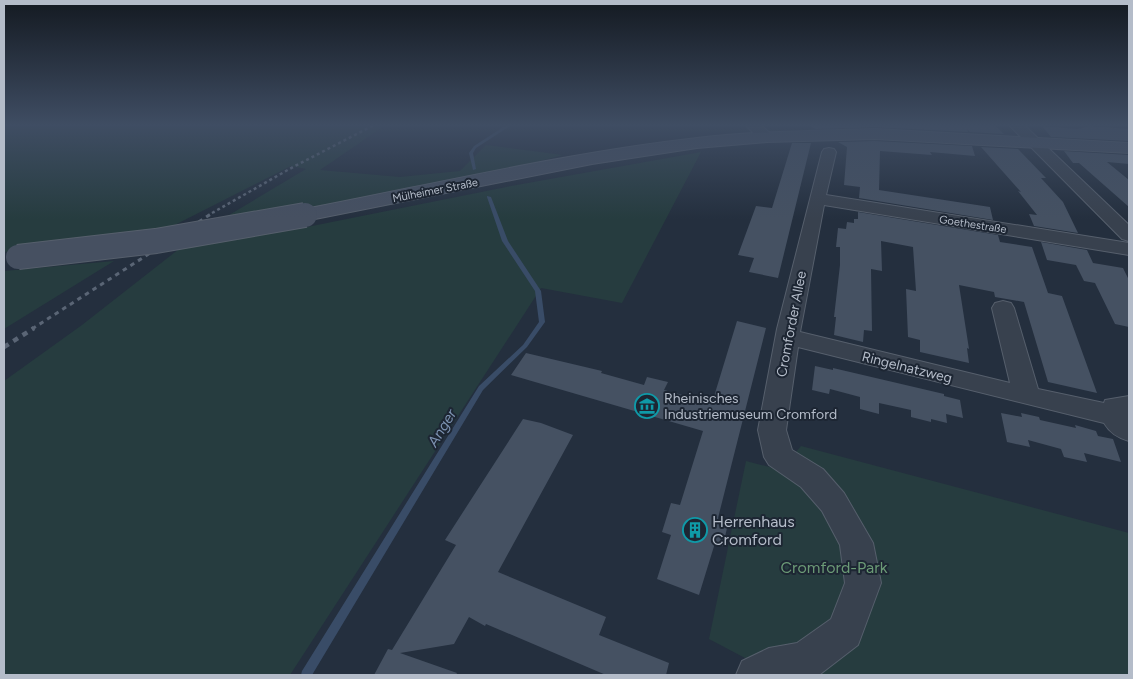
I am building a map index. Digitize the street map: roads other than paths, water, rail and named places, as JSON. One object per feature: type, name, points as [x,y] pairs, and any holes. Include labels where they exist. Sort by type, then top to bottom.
[{"type":"main road","name":"Mülheimer Straße","points":[[11,258],[156,241],[305,215],[614,156]]},
{"type":"street","name":"Cromforder Allee","points":[[756,675],[770,668],[805,661],[845,632],[864,583],[856,543],[833,502],[812,478],[779,457],[772,430],[788,337],[828,156]]},
{"type":"street","points":[[1047,156],[1129,235]]},
{"type":"street","name":"Goethestraße","points":[[817,199],[1129,249]]},
{"type":"street","points":[[1003,308],[1027,396]]},
{"type":"street","name":"Ringelnatzweg","points":[[788,337],[1123,418]]},
{"type":"waterway","name":"Anger","points":[[472,156],[474,169]]},
{"type":"waterway","name":"Anger","points":[[306,675],[481,388],[525,346],[542,322],[538,291],[505,241],[489,197]]},
{"type":"railway","points":[[212,213],[315,156]]},
{"type":"railway","points":[[32,329],[214,212]]},
{"type":"railway","points":[[4,347],[34,328]]},
{"type":"place","name":"Rheinisches Industriemuseum Cromford","points":[[647,406]]},
{"type":"place","name":"Herrenhaus Cromford","points":[[695,530]]},
{"type":"park label","name":"Cromford-Park","points":[[834,567]]}]
